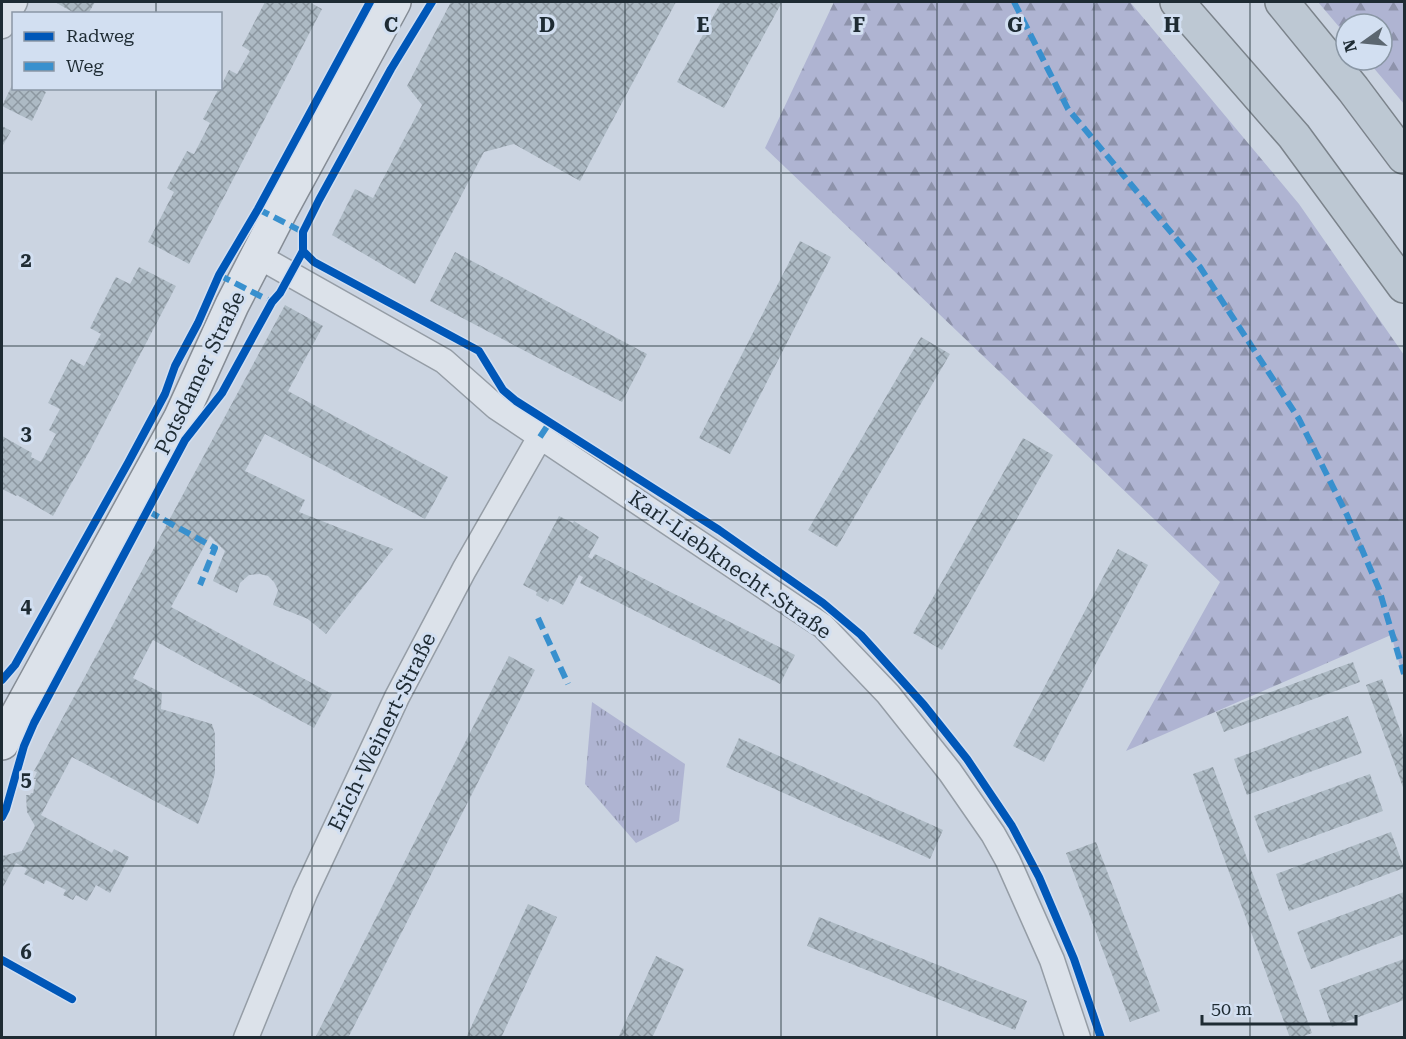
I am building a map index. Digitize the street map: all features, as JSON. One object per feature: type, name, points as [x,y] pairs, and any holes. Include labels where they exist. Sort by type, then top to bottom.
[{"type":"highway","points":[[1177,2],[1294,136],[1404,286]]},
{"type":"highway","points":[[1282,2],[1353,89],[1404,157]]},
{"type":"main road","name":"Potsdamer Straße","points":[[2,743],[180,419],[232,305],[340,97],[394,2]]},
{"type":"street","points":[[2,26],[15,2]]},
{"type":"street","name":"Karl-Liebknecht-Straße","points":[[258,256],[444,361],[496,407],[824,626],[888,694],[950,772],[993,834],[1008,861],[1052,960],[1078,1038]]},
{"type":"street","name":"Erich-Weinert-Straße","points":[[246,1038],[305,893],[397,697],[464,570],[540,437]]},
{"type":"green space","points":[[834,2],[1130,2],[1299,204],[1404,355],[1404,679],[1391,635],[1126,751],[1220,582],[765,148]]},
{"type":"green space","points":[[1318,2],[1404,2],[1404,104],[1377,72],[1394,72],[1394,12],[1334,12],[1334,21]]},
{"type":"green space","points":[[592,702],[685,764],[679,821],[636,843],[585,784]]},
{"type":"building","points":[[55,2],[95,2],[89,12],[72,12]]},
{"type":"building","points":[[265,2],[309,2],[322,9],[189,264],[148,242],[174,192],[167,188],[187,151],[194,154],[210,123],[203,119],[218,90],[222,90],[222,84],[229,70],[237,74],[250,51],[242,46]]},
{"type":"building","points":[[451,2],[676,2],[580,181],[514,144],[484,152],[415,284],[332,235],[355,189],[373,198],[422,105],[407,86]]},
{"type":"building","points":[[721,2],[782,2],[724,108],[677,82]]},
{"type":"building","points":[[12,85],[12,90],[46,92],[32,121],[2,106]]},
{"type":"building","points":[[2,126],[11,131],[2,147]]},
{"type":"building","points":[[800,241],[831,257],[730,454],[699,438]]},
{"type":"building","points":[[455,252],[647,354],[622,402],[430,301]]},
{"type":"building","points":[[139,267],[176,286],[53,516],[2,489],[2,436],[32,453],[31,457],[41,462],[56,434],[49,430],[60,409],[48,403],[71,359],[84,366],[101,334],[90,328],[116,277],[130,284]]},
{"type":"building","points":[[285,305],[323,326],[288,391],[448,477],[425,519],[265,434],[245,471],[305,500],[299,512],[393,549],[326,634],[308,619],[273,605],[278,590],[268,576],[249,575],[240,583],[237,593],[213,581],[225,551],[210,536],[171,607],[332,694],[314,728],[153,640],[133,678],[162,693],[161,709],[212,724],[215,734],[215,773],[198,824],[72,757],[41,815],[112,853],[114,849],[129,857],[110,893],[96,885],[87,901],[76,895],[73,900],[63,895],[66,890],[46,880],[44,884],[24,874],[27,869],[16,863],[2,889],[2,856],[22,851],[35,826],[27,812],[26,795],[33,793],[37,772],[34,771]]},
{"type":"building","points":[[921,337],[950,354],[837,547],[808,530]]},
{"type":"building","points":[[1023,438],[1053,455],[942,650],[913,633]]},
{"type":"building","points":[[559,516],[573,523],[574,521],[599,537],[588,557],[592,559],[595,554],[795,655],[780,684],[580,583],[583,577],[579,575],[563,605],[550,598],[548,602],[536,595],[537,592],[523,585]]},
{"type":"building","points":[[1118,549],[1148,565],[1044,762],[1013,746]]},
{"type":"building","points":[[509,656],[535,670],[348,1038],[315,1038]]},
{"type":"building","points":[[1353,662],[1360,682],[1224,732],[1216,712]]},
{"type":"building","points":[[1382,679],[1404,741],[1404,790],[1366,685]]},
{"type":"building","points":[[1348,716],[1362,753],[1247,795],[1234,759]]},
{"type":"building","points":[[739,738],[943,830],[930,859],[726,767]]},
{"type":"building","points":[[1213,767],[1312,1033],[1299,1038],[1290,1038],[1193,774]]},
{"type":"building","points":[[1370,774],[1383,811],[1268,853],[1254,816]]},
{"type":"building","points":[[1391,832],[1404,868],[1289,911],[1276,874]]},
{"type":"building","points":[[1096,842],[1160,1011],[1130,1022],[1066,853]]},
{"type":"building","points":[[1404,892],[1404,934],[1311,969],[1297,932]]},
{"type":"building","points":[[528,904],[557,917],[501,1038],[466,1038]]},
{"type":"building","points":[[819,917],[1027,1001],[1015,1030],[807,946]]},
{"type":"building","points":[[656,956],[684,969],[652,1038],[618,1038]]},
{"type":"building","points":[[1404,959],[1404,1000],[1332,1027],[1319,990]]},
{"type":"marked path","points":[[1014,2],[1068,109],[1200,267],[1299,419],[1347,515],[1379,589],[1404,674]]},
{"type":"marked path","points":[[258,209],[303,232]]},
{"type":"marked path","points":[[219,275],[272,302]]},
{"type":"marked path","points":[[540,437],[550,422]]},
{"type":"marked path","points":[[148,511],[215,548],[200,585]]},
{"type":"marked path","points":[[538,618],[568,684]]},
{"type":"cycle path","points":[[2,680],[15,665],[128,463],[165,394],[175,366],[198,323],[219,275],[258,209],[370,2]]},
{"type":"cycle path","points":[[2,817],[24,746],[34,723],[185,440],[222,393],[272,302],[280,293],[303,251],[303,232],[319,200],[391,69],[432,2]]},
{"type":"cycle path","points":[[303,251],[314,262],[479,351],[503,390],[516,401],[719,530],[823,603],[861,635],[924,705],[967,759],[1012,826],[1039,877],[1074,959],[1101,1038]]},
{"type":"cycle path","points":[[2,960],[72,999]]}]
